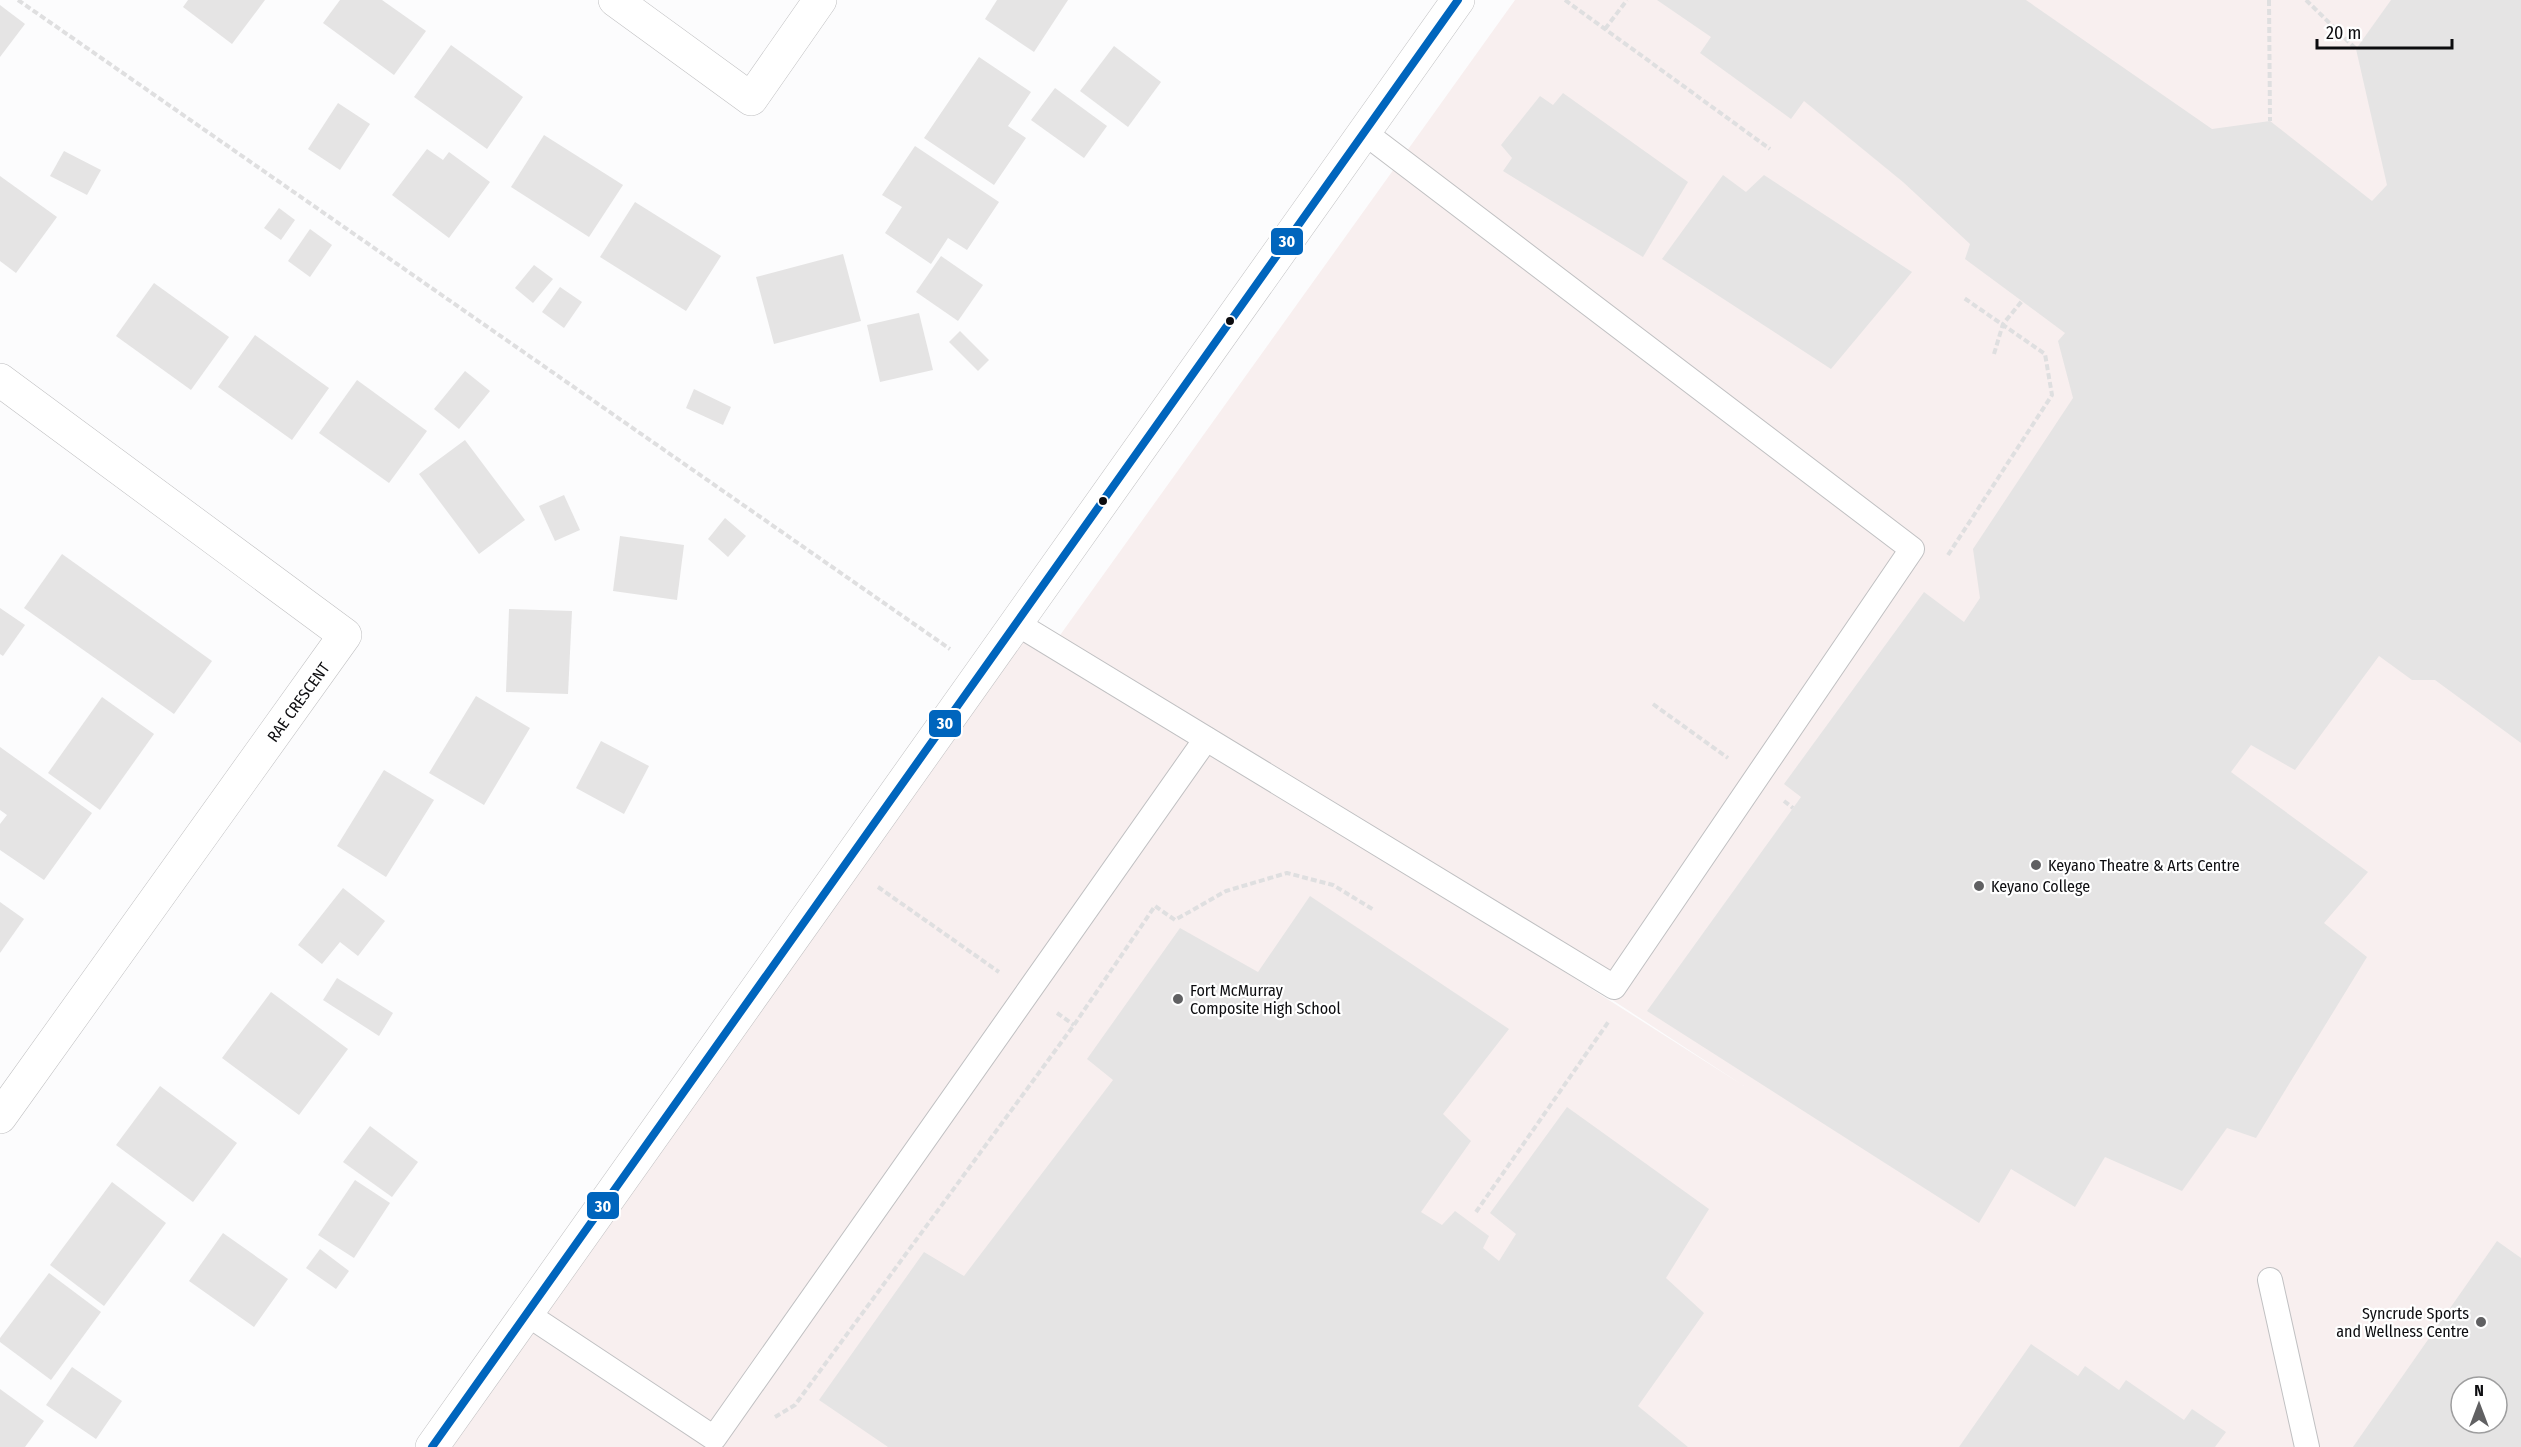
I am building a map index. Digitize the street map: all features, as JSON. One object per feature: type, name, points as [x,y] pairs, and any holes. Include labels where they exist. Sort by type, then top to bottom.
[{"type":"street","points":[[615,0],[751,99],[820,0]]},
{"type":"street","points":[[432,1447],[1458,0]]},
{"type":"street","name":"RAE CRESCENT","points":[[0,380],[345,635],[0,1117]]},
{"type":"lane","points":[[1016,623],[1614,987],[1912,549],[1365,133]]},
{"type":"lane","points":[[527,1314],[720,1443],[1028,992],[1206,739]]},
{"type":"lane","points":[[2271,1280],[2307,1447]]},
{"type":"path","points":[[18,0],[982,671]]},
{"type":"path","points":[[1564,0],[1770,148]]},
{"type":"path","points":[[1605,29],[1627,0]]},
{"type":"path","points":[[2269,0],[2270,121]]},
{"type":"path","points":[[2306,0],[2356,49]]},
{"type":"path","points":[[1947,556],[2052,394],[2045,354],[1964,298]]},
{"type":"path","points":[[1994,354],[2003,324],[2022,301]]},
{"type":"path","points":[[1653,704],[1756,778],[1793,808]]},
{"type":"path","points":[[846,864],[1074,1024]]},
{"type":"path","points":[[774,1418],[795,1405],[1074,1024],[1155,906],[1175,920],[1226,891],[1287,873],[1333,885],[1374,910]]},
{"type":"path","points":[[1476,1212],[1626,998],[1614,987]]},
{"type":"shaded area","name":"Keyano College","points":[[1515,0],[2521,0],[2521,1447],[432,1447],[1016,623],[1744,1086],[1058,638]]},
{"type":"building","points":[[188,0],[265,0],[232,44],[183,7]]},
{"type":"building","points":[[340,0],[382,0],[426,31],[394,75],[323,23]]},
{"type":"building","points":[[997,0],[1068,0],[1034,52],[985,19]]},
{"type":"building","points":[[1657,0],[2026,0],[2212,129],[2270,121],[2372,201],[2387,185],[2356,49],[2391,0],[2521,0],[2521,743],[2435,680],[2412,680],[2379,656],[2295,770],[2251,745],[2231,772],[2368,872],[2324,923],[2367,957],[2256,1138],[2227,1128],[2182,1191],[2105,1157],[2075,1207],[2011,1169],[1979,1223],[1647,1011],[1801,797],[1784,784],[1924,592],[1964,622],[1980,598],[1973,549],[2073,398],[2058,341],[2065,333],[1965,259],[1970,244],[1903,182],[1804,101],[1791,119],[1700,53],[1711,37]]},
{"type":"building","points":[[0,5],[25,24],[0,57]]},
{"type":"building","points":[[451,45],[523,97],[487,149],[414,97]]},
{"type":"building","points":[[1114,46],[1161,82],[1128,127],[1080,91]]},
{"type":"building","points":[[979,57],[1031,92],[1008,126],[1026,138],[994,185],[924,138]]},
{"type":"building","points":[[1055,88],[1107,126],[1084,158],[1031,120]]},
{"type":"building","points":[[1563,93],[1688,182],[1643,257],[1503,171],[1512,158],[1501,145],[1540,96],[1553,105]]},
{"type":"building","points":[[338,103],[370,124],[340,170],[308,149]]},
{"type":"building","points":[[544,135],[623,185],[589,237],[511,187]]},
{"type":"building","points":[[915,146],[999,202],[967,250],[948,238],[931,264],[885,233],[902,207],[882,195]]},
{"type":"building","points":[[427,149],[443,160],[449,152],[490,182],[449,238],[392,195]]},
{"type":"building","points":[[64,151],[101,170],[87,195],[50,176]]},
{"type":"building","points":[[1723,175],[1746,192],[1764,175],[1912,272],[1831,369],[1662,259]]},
{"type":"building","points":[[0,176],[57,217],[16,273],[0,261]]},
{"type":"building","points":[[635,202],[721,256],[686,311],[600,257]]},
{"type":"building","points":[[279,208],[295,220],[281,240],[264,228]]},
{"type":"building","points":[[310,229],[332,245],[310,277],[288,261]]},
{"type":"building","points":[[843,254],[861,321],[774,344],[756,277]]},
{"type":"building","points":[[941,256],[983,285],[958,321],[916,292]]},
{"type":"building","points":[[534,265],[553,279],[533,303],[515,288]]},
{"type":"building","points":[[154,283],[229,337],[191,390],[116,336]]},
{"type":"building","points":[[560,287],[582,302],[564,328],[542,312]]},
{"type":"building","points":[[919,313],[933,370],[880,382],[867,325]]},
{"type":"building","points":[[960,331],[989,360],[978,371],[949,342]]},
{"type":"building","points":[[255,335],[329,388],[292,440],[218,387]]},
{"type":"building","points":[[465,371],[490,391],[459,429],[434,409]]},
{"type":"building","points":[[357,380],[427,431],[389,483],[319,433]]},
{"type":"building","points":[[694,389],[731,407],[723,425],[686,408]]},
{"type":"building","points":[[465,440],[525,520],[479,554],[419,474]]},
{"type":"building","points":[[564,495],[580,530],[555,541],[539,506]]},
{"type":"building","points":[[725,518],[746,536],[728,557],[708,539]]},
{"type":"building","points":[[620,536],[684,545],[677,600],[613,591]]},
{"type":"building","points":[[62,554],[212,661],[174,714],[24,608]]},
{"type":"building","points":[[0,608],[25,625],[3,656],[0,654]]},
{"type":"building","points":[[509,609],[572,611],[568,694],[506,692]]},
{"type":"building","points":[[476,696],[530,728],[484,805],[429,773]]},
{"type":"building","points":[[102,697],[154,734],[100,810],[48,773]]},
{"type":"building","points":[[601,741],[649,766],[624,814],[576,788]]},
{"type":"building","points":[[0,747],[92,813],[44,880],[0,850],[0,824],[7,815],[0,810]]},
{"type":"building","points":[[384,770],[434,800],[386,877],[337,846]]},
{"type":"building","points":[[343,888],[385,921],[358,956],[340,942],[322,964],[298,945]]},
{"type":"building","points":[[1310,896],[1509,1029],[1443,1114],[1471,1141],[1421,1212],[1442,1225],[1455,1211],[1489,1236],[1483,1248],[1499,1261],[1516,1234],[1490,1213],[1567,1107],[1709,1209],[1666,1278],[1704,1313],[1638,1406],[1688,1447],[888,1447],[819,1400],[924,1252],[964,1276],[1113,1080],[1087,1059],[1180,928],[1258,972]]},
{"type":"building","points":[[0,902],[24,919],[0,953]]},
{"type":"building","points":[[337,978],[393,1013],[379,1036],[323,1000]]},
{"type":"building","points":[[271,992],[348,1049],[299,1115],[222,1058]]},
{"type":"building","points":[[160,1086],[237,1143],[193,1202],[116,1145]]},
{"type":"building","points":[[370,1126],[418,1162],[392,1197],[343,1162]]},
{"type":"building","points":[[355,1180],[390,1203],[354,1258],[318,1235]]},
{"type":"building","points":[[112,1182],[166,1223],[104,1306],[50,1265]]},
{"type":"building","points":[[223,1233],[288,1279],[254,1327],[189,1281]]},
{"type":"building","name":"Syncrude Sports and Wellness Centre","points":[[2497,1241],[2521,1258],[2521,1447],[2353,1447]]},
{"type":"building","points":[[320,1249],[349,1271],[336,1289],[306,1268]]},
{"type":"building","points":[[49,1273],[101,1312],[51,1380],[0,1342],[0,1338]]},
{"type":"building","points":[[2031,1344],[2078,1376],[2085,1366],[2119,1390],[2126,1380],[2184,1420],[2192,1409],[2226,1432],[2215,1447],[1959,1447]]},
{"type":"building","points":[[72,1367],[122,1401],[96,1439],[46,1405]]},
{"type":"building","points":[[0,1389],[44,1421],[25,1447],[0,1447]]},
{"type":"transit line","name":"30","points":[[432,1447],[1458,0]]},
{"type":"place","name":"Keyano Theatre & Arts Centre","points":[[2036,865]]},
{"type":"place","name":"Keyano College","points":[[1979,886]]},
{"type":"place","name":"Fort McMurray Composite High School","points":[[1178,999]]},
{"type":"place","name":"Syncrude Sports and Wellness Centre","points":[[2481,1322]]}]
